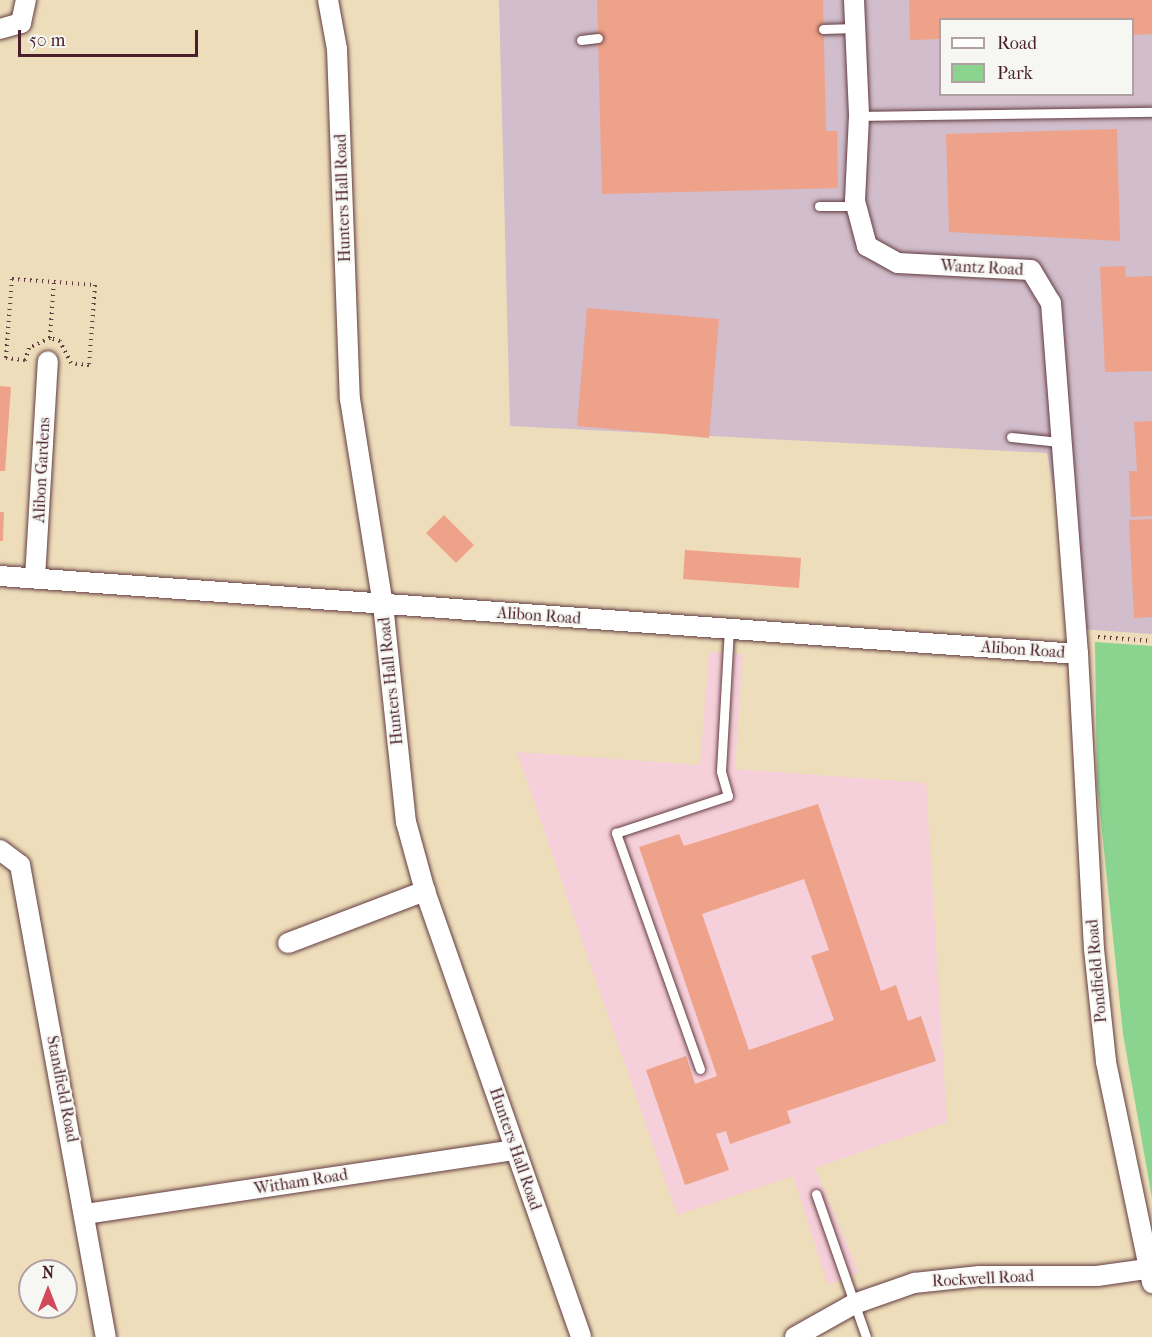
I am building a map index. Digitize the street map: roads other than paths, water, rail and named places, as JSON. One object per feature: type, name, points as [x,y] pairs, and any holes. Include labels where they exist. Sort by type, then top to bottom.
[{"type":"street","points":[[0,29],[21,23],[26,0]]},
{"type":"street","name":"Hunters Hall Road","points":[[328,0],[337,49],[350,399],[382,604],[406,822],[425,891],[581,1337]]},
{"type":"street","name":"Wantz Road","points":[[854,0],[860,116],[856,206],[867,246],[898,263],[1031,270],[1051,303],[1077,645]]},
{"type":"street","name":"Alibon Gardens","points":[[35,578],[48,361]]},
{"type":"street","name":"Alibon Road","points":[[0,576],[729,629],[1077,645]]},
{"type":"street","name":"Pondfield Road","points":[[1077,645],[1094,949],[1106,1062],[1149,1276]]},
{"type":"street","name":"Standfield Road","points":[[0,850],[20,865],[86,1214],[106,1337]]},
{"type":"street","points":[[288,943],[425,891]]},
{"type":"street","name":"Witham Road","points":[[86,1214],[515,1150]]},
{"type":"street","name":"Rockwell Road","points":[[795,1337],[854,1304],[914,1283],[980,1276],[1149,1276]]},
{"type":"lane","points":[[824,29],[855,28]]},
{"type":"lane","points":[[581,40],[598,38]]},
{"type":"lane","points":[[860,116],[1152,112]]},
{"type":"lane","points":[[819,206],[856,206]]},
{"type":"lane","points":[[1011,437],[1060,442]]},
{"type":"lane","points":[[700,1069],[616,833],[728,796],[721,771],[729,629]]},
{"type":"lane","points":[[816,1194],[866,1337]]}]
